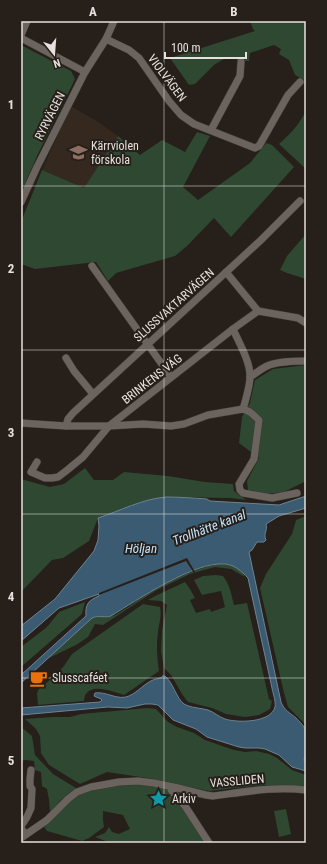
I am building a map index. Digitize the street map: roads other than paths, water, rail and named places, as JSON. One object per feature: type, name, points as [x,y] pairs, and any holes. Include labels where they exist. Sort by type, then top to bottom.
[{"type":"street","points":[[27,21],[21,37],[85,72]]},
{"type":"street","name":"RYRVÄGEN","points":[[21,202],[85,72],[106,39],[114,21]]},
{"type":"street","name":"VIOLVÄGEN","points":[[106,39],[129,50],[139,58],[169,101],[181,115],[194,124],[254,148],[259,146],[288,95],[300,82]]},
{"type":"street","points":[[211,130],[240,76],[241,62]]},
{"type":"street","name":"SLUSSVAKTARVÄGEN","points":[[66,426],[68,419],[73,413],[261,240],[300,201]]},
{"type":"street","points":[[92,266],[172,377]]},
{"type":"street","points":[[226,272],[258,310],[298,318],[306,323]]},
{"type":"street","name":"BRINKENS VÄG","points":[[38,462],[31,472],[45,478],[58,476],[83,457],[109,426],[258,310]]},
{"type":"street","points":[[232,329],[247,359],[250,370],[244,409]]},
{"type":"street","points":[[66,358],[74,371],[93,394]]},
{"type":"street","points":[[250,377],[264,368],[274,364],[306,361]]},
{"type":"street","points":[[21,423],[66,426],[143,424],[180,426],[208,415],[244,409],[259,420],[254,459],[239,484],[240,490],[243,493],[272,498],[297,493]]},
{"type":"street","points":[[22,837],[21,826],[31,808],[31,770]]},
{"type":"street","name":"VASSLIDEN","points":[[22,837],[39,826],[77,792],[83,789],[119,782],[129,781],[154,783],[213,796],[268,789],[287,788],[306,790]]},
{"type":"street","points":[[172,787],[171,790],[198,824],[208,843]]},
{"type":"street","points":[[24,819],[39,826]]},
{"type":"water","name":"Höljan","points":[[306,496],[306,508],[279,516],[266,524],[266,540],[264,542],[257,542],[249,552],[281,702],[285,709],[299,721],[306,731],[307,737],[304,760],[306,763],[306,771],[292,767],[279,755],[265,749],[239,747],[207,737],[196,729],[173,720],[158,705],[145,704],[127,708],[108,707],[21,715],[21,708],[100,702],[102,700],[94,696],[95,693],[103,693],[116,697],[129,696],[150,681],[165,676],[184,704],[208,710],[230,720],[245,721],[261,719],[267,716],[275,707],[275,702],[248,578],[235,567],[225,564],[213,565],[198,569],[166,583],[111,616],[92,618],[21,683],[21,675],[86,616],[86,608],[88,603],[99,596],[99,594],[59,608],[21,641],[21,626],[55,599],[94,551],[98,540],[98,518],[148,500],[166,497],[279,505]]},
{"type":"place","name":"Kärrviolen förskola","points":[[78,153]]},
{"type":"place","name":"Slusscaféet","points":[[39,678]]},
{"type":"place","name":"Arkiv","points":[[159,799]]},
{"type":"water label","name":"Trollhätte kanal","points":[[209,527]]}]
